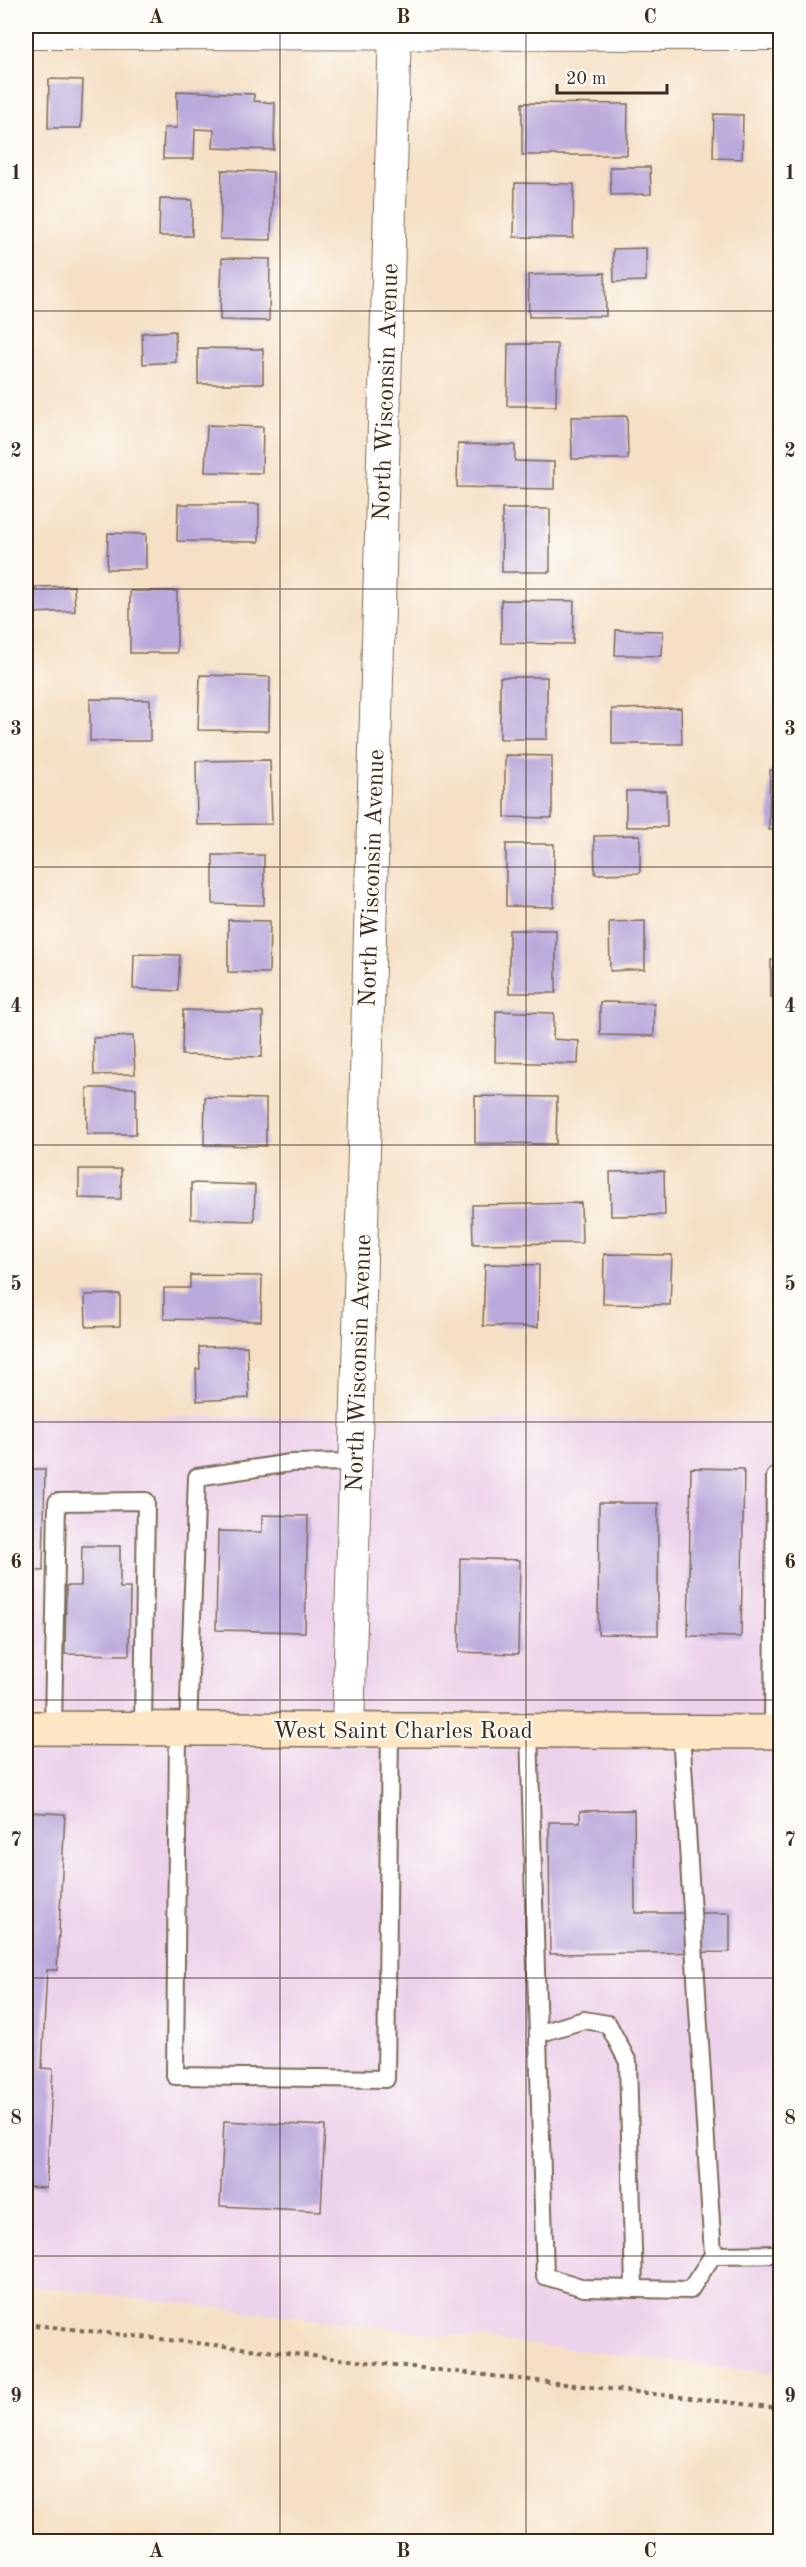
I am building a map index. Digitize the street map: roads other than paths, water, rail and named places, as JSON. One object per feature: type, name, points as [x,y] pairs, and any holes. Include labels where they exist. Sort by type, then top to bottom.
[{"type":"main road","name":"West Saint Charles Road","points":[[39,1728],[777,1732]]},
{"type":"street","points":[[26,33],[394,30],[780,34]]},
{"type":"street","name":"North Wisconsin Avenue","points":[[348,1730],[394,30]]},
{"type":"lane","points":[[355,1461],[290,1463],[197,1477],[183,1729],[175,2076],[386,2079],[390,1730]]},
{"type":"lane","points":[[777,1732],[775,1477],[780,1477]]},
{"type":"lane","points":[[39,1728],[57,1502],[146,1501],[143,1729]]},
{"type":"lane","points":[[529,1730],[545,2276],[584,2288],[690,2290],[713,2255],[681,1732]]},
{"type":"lane","points":[[538,2034],[584,2020],[608,2024],[628,2062],[634,2289]]},
{"type":"lane","points":[[713,2255],[780,2254]]}]
